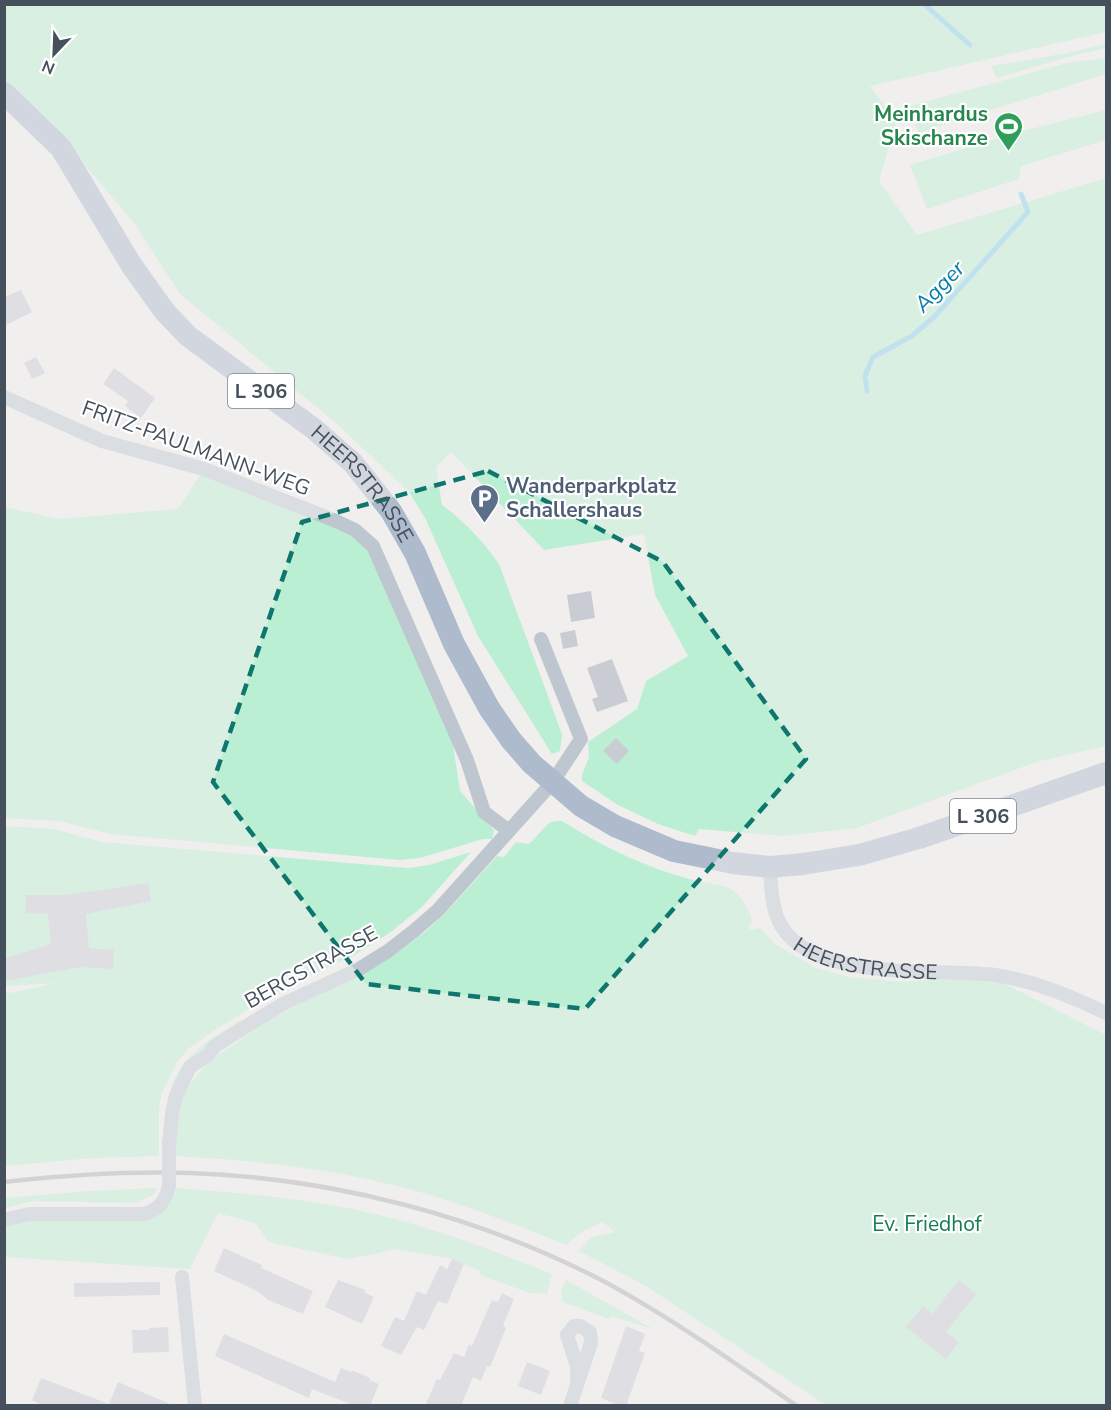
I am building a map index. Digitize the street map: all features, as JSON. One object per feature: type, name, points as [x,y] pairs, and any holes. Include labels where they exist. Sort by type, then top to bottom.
[{"type":"main road","name":"HEERSTRASSE","points":[[4,93],[61,148],[132,266],[165,312],[188,336],[314,429],[352,463],[391,511],[415,553],[454,644],[483,699],[511,740],[552,783],[581,806],[651,843],[694,856],[770,867]]},
{"type":"main road","name":"L 306","points":[[770,867],[860,855],[919,838],[1107,773]]},
{"type":"street","name":"FRITZ-PAULMANN-WEG","points":[[4,397],[102,441],[204,469],[336,520],[355,530],[373,546],[467,760],[484,812],[509,831]]},
{"type":"street","points":[[541,639],[581,739],[552,783]]},
{"type":"street","name":"BERGSTRASSE","points":[[4,1220],[29,1214],[143,1214],[151,1212],[163,1203],[169,1185],[172,1114],[176,1096],[190,1067],[208,1055],[218,1044],[267,1013],[359,969],[388,951],[438,910],[552,783]]},
{"type":"street","name":"HEERSTRASSE","points":[[770,867],[772,901],[777,918],[787,933],[808,951],[862,968],[993,975],[1026,981],[1058,991],[1107,1013]]},
{"type":"street","points":[[182,1277],[195,1406]]},
{"type":"street","points":[[570,1406],[577,1382]]},
{"type":"highlighted area","points":[[488,471],[663,562],[806,759],[585,1009],[366,984],[213,782],[302,522]]},
{"type":"green space","points":[[4,5],[1106,5],[1106,32],[870,86],[896,121],[879,181],[917,235],[1106,178],[1106,746],[1036,762],[857,828],[783,836],[699,829],[695,836],[658,824],[618,805],[582,781],[589,757],[588,742],[637,709],[646,681],[688,656],[655,595],[644,534],[544,550],[451,452],[436,467],[442,505],[473,532],[499,564],[562,734],[560,751],[552,754],[478,636],[425,518],[409,492],[336,423],[180,294],[134,223],[44,117],[5,80]]},
{"type":"green space","name":"Meinhardus Skischanze","points":[[1106,44],[1106,48],[997,78],[991,66],[1067,53]]},
{"type":"green space","name":"Meinhardus Skischanze","points":[[1106,58],[1106,74],[918,133],[910,106],[1067,63]]},
{"type":"green space","name":"Meinhardus Skischanze","points":[[1106,110],[1106,140],[1021,166],[1019,179],[927,209],[910,165],[1019,132]]},
{"type":"green space","points":[[204,469],[336,521],[373,546],[449,718],[460,791],[491,826],[494,831],[492,839],[483,839],[420,858],[400,860],[110,834],[59,821],[5,818],[4,507],[59,519],[178,509]]},
{"type":"green space","name":"Ev. Friedhof","points":[[562,821],[611,849],[643,863],[696,881],[731,889],[741,898],[749,911],[752,920],[748,926],[750,930],[760,928],[775,944],[816,968],[849,977],[904,982],[954,977],[999,981],[1106,1035],[1106,1405],[826,1405],[646,1286],[579,1251],[591,1237],[615,1232],[603,1222],[581,1232],[566,1245],[464,1206],[374,1180],[289,1166],[175,1156],[177,1117],[181,1104],[186,1090],[207,1063],[264,1023],[393,955],[425,932],[497,856],[504,857],[516,842],[528,844],[549,823]]},
{"type":"green space","points":[[5,826],[54,829],[102,842],[408,868],[429,865],[471,852],[421,908],[388,934],[354,955],[281,990],[216,1029],[188,1049],[177,1062],[162,1093],[159,1107],[159,1156],[92,1158],[5,1166],[5,992],[11,993],[56,983],[5,986]]},
{"type":"green space","points":[[241,1020],[238,1025],[205,1047],[189,1061],[165,1118],[173,1084],[188,1058]]},
{"type":"green space","points":[[157,1188],[153,1195],[136,1203],[34,1201],[5,1208],[5,1198]]},
{"type":"green space","points":[[176,1188],[321,1203],[406,1222],[552,1274],[547,1294],[530,1293],[480,1275],[479,1270],[449,1258],[397,1249],[348,1259],[269,1242],[255,1223],[218,1213],[190,1269],[5,1257],[5,1226],[30,1219],[148,1218],[167,1208]]},
{"type":"green space","points":[[566,1280],[653,1329],[611,1316],[609,1319],[563,1302],[561,1293]]},
{"type":"building","points":[[21,290],[32,312],[4,326],[4,297]]},
{"type":"building","points":[[36,357],[45,373],[32,379],[24,363]]},
{"type":"building","points":[[114,368],[155,398],[141,418],[125,406],[128,401],[103,384]]},
{"type":"building","points":[[591,591],[595,618],[571,622],[567,595]]},
{"type":"building","points":[[575,630],[578,646],[563,649],[560,633]]},
{"type":"building","points":[[612,659],[628,701],[597,712],[592,699],[598,697],[587,668]]},
{"type":"building","points":[[616,738],[629,751],[617,764],[603,751]]},
{"type":"building","points":[[148,883],[151,901],[86,914],[89,948],[114,950],[113,969],[80,967],[4,981],[4,959],[51,944],[48,914],[25,913],[26,895],[67,895]]},
{"type":"building","points":[[224,1248],[262,1265],[261,1268],[313,1291],[303,1314],[268,1300],[259,1292],[214,1271]]},
{"type":"building","points":[[452,1259],[464,1264],[447,1304],[438,1301],[424,1330],[417,1327],[401,1355],[381,1346],[395,1317],[404,1321],[417,1291],[426,1295],[440,1265],[447,1269]]},
{"type":"building","points":[[338,1280],[366,1290],[364,1292],[374,1297],[362,1324],[325,1307]]},
{"type":"building","points":[[959,1280],[976,1294],[946,1332],[959,1342],[946,1359],[906,1327],[923,1306],[932,1314]]},
{"type":"building","points":[[160,1282],[160,1295],[74,1297],[74,1283]]},
{"type":"building","points":[[502,1293],[514,1299],[503,1326],[506,1328],[490,1367],[487,1366],[481,1381],[473,1377],[461,1406],[425,1406],[437,1379],[440,1380],[454,1353],[464,1357],[469,1344],[472,1346],[492,1300],[498,1302]]},
{"type":"building","points":[[626,1326],[645,1334],[639,1351],[645,1353],[626,1406],[620,1406],[601,1398]]},
{"type":"building","points":[[168,1327],[169,1352],[133,1353],[132,1330]]},
{"type":"building","points":[[224,1334],[335,1382],[341,1368],[351,1372],[352,1370],[379,1384],[370,1406],[355,1406],[312,1389],[309,1398],[215,1356]]},
{"type":"building","points":[[527,1362],[550,1371],[541,1395],[518,1386]]},
{"type":"building","points":[[41,1378],[109,1404],[118,1382],[175,1406],[44,1406],[32,1400]]},
{"type":"waterway","name":"Agger","points":[[924,4],[970,45]]},
{"type":"waterway","name":"Agger","points":[[867,391],[865,376],[873,357],[912,336],[935,316],[1028,212],[1021,194]]},
{"type":"railway","points":[[4,1182],[97,1174],[190,1173],[244,1176],[351,1192],[404,1205],[508,1238],[607,1283],[680,1326],[797,1406]]},
{"type":"place","name":"Meinhardus Skischanze","points":[[1009,152]]},
{"type":"place","name":"Wanderparkplatz Schallershaus","points":[[485,524]]}]
